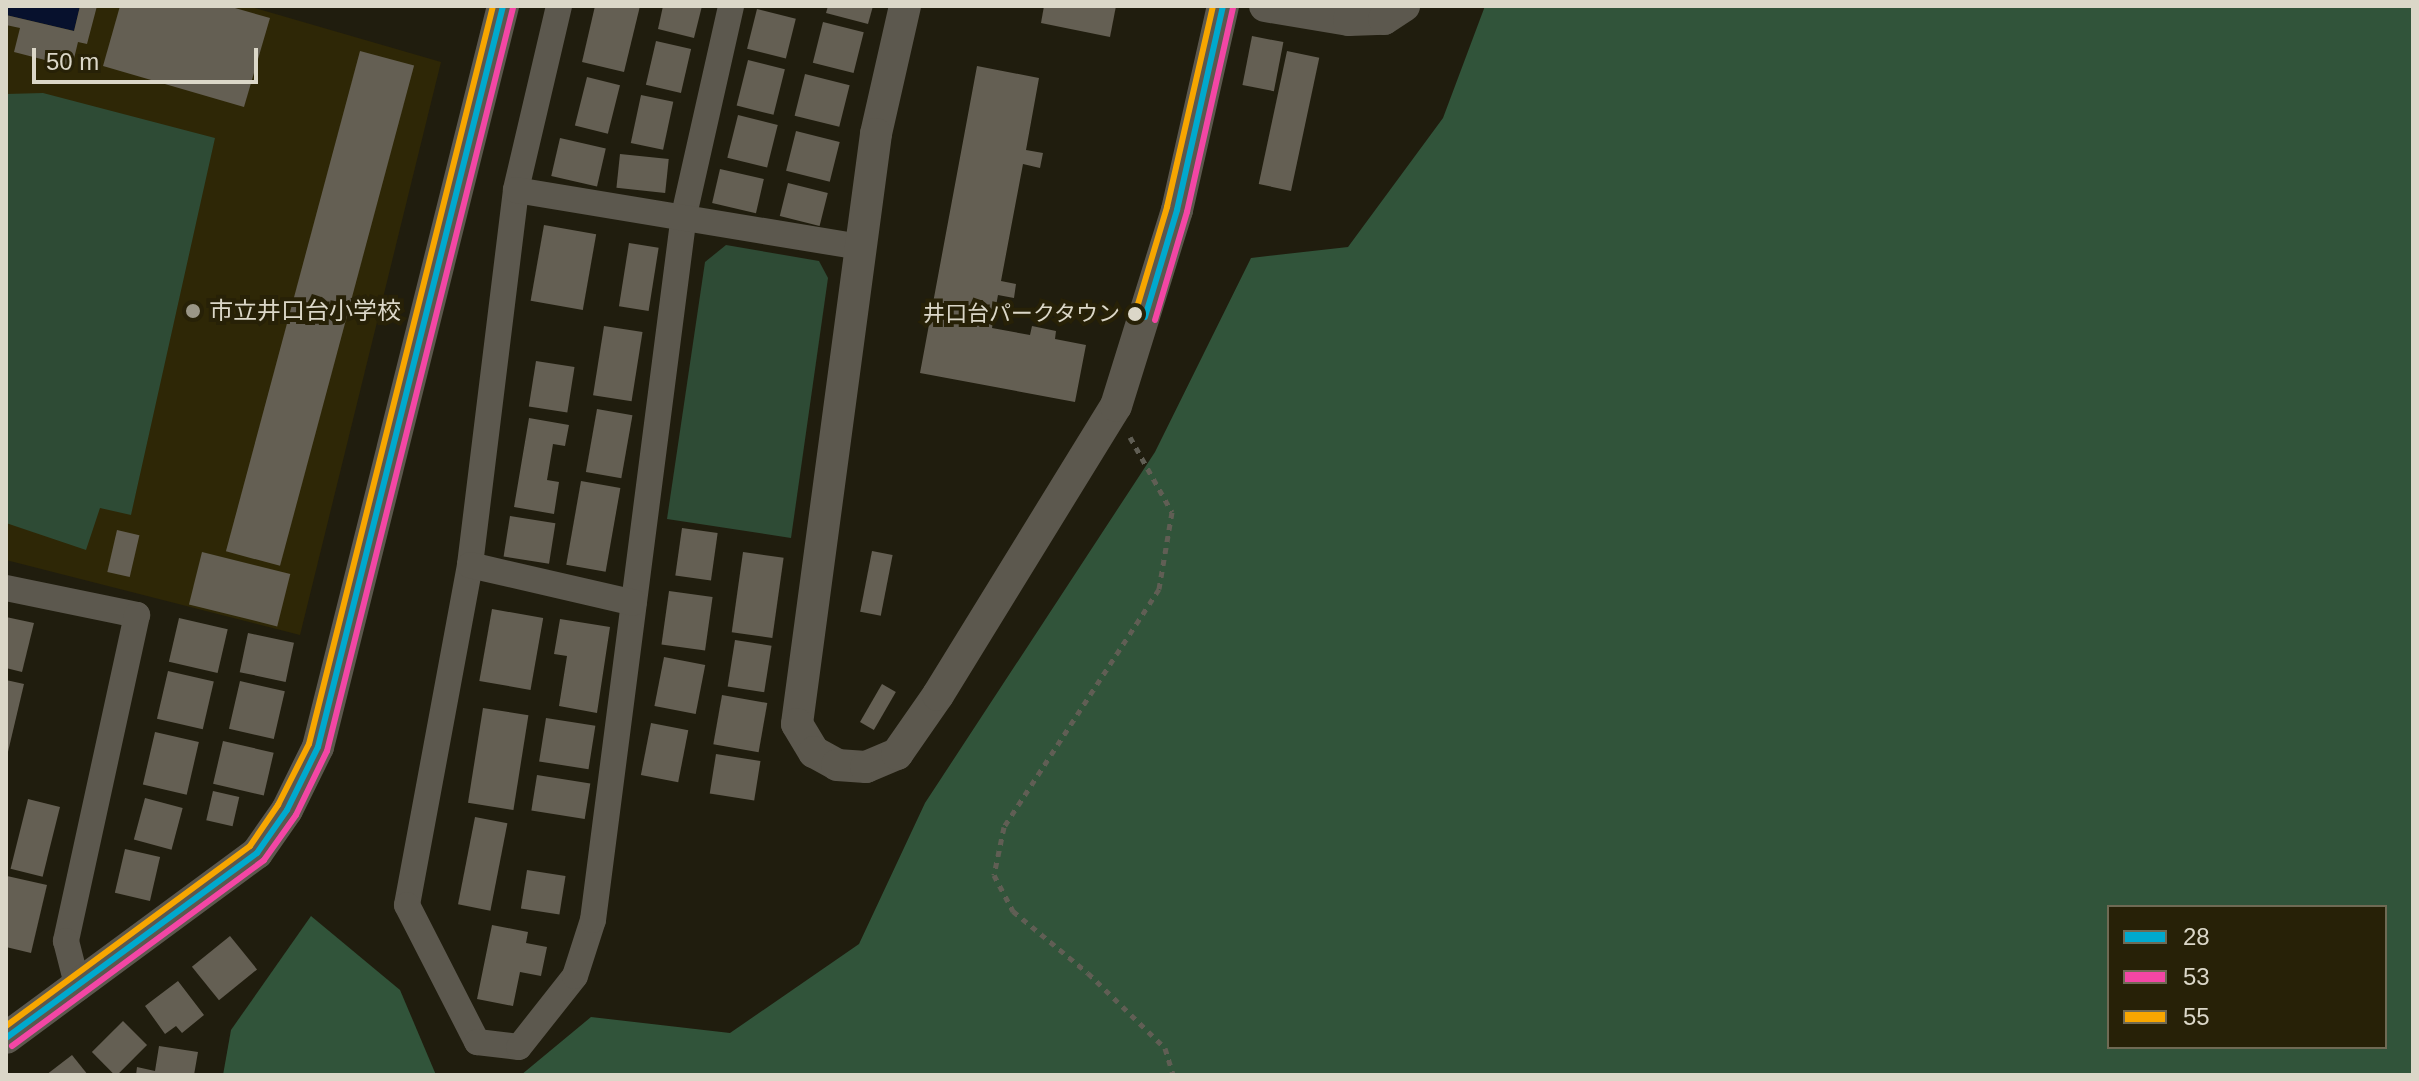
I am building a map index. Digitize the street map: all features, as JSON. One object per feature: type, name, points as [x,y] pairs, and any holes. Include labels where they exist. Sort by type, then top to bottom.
[{"type":"street","points":[[6,1038],[78,988],[257,853],[287,810],[318,747],[503,6]]},
{"type":"street","points":[[559,6],[516,190],[470,565],[407,905],[477,1042],[519,1047],[575,976],[593,920],[684,215],[731,6]]},
{"type":"street","points":[[905,6],[876,134],[797,724],[814,752],[837,765],[866,767],[897,754],[1054,512],[1116,406],[1177,210],[1223,6]]},
{"type":"street","points":[[1265,6],[1349,20],[1384,19],[1404,6]]},
{"type":"street","points":[[516,190],[684,215],[860,247]]},
{"type":"street","points":[[470,565],[634,603]]},
{"type":"street","points":[[6,588],[137,615],[66,941],[78,988]]},
{"type":"path","points":[[1116,406],[1149,478],[1172,512],[1159,589],[1004,827],[994,875],[1013,911],[1088,973],[1165,1048],[1173,1075]]},
{"type":"shaded area","name":"市立井口台小学校","points":[[6,6],[248,6],[441,62],[300,635],[6,560]]},
{"type":"green space","points":[[1485,6],[2413,6],[2413,1075],[521,1075],[591,1017],[730,1033],[859,944],[925,803],[1155,452],[1251,258],[1348,247],[1443,118]]},
{"type":"green space","points":[[43,93],[215,138],[131,515],[100,508],[86,550],[6,523],[6,94]]},
{"type":"green space","points":[[726,245],[819,261],[828,278],[791,538],[667,519],[705,262]]},
{"type":"green space","points":[[311,916],[400,990],[436,1075],[223,1075],[231,1030]]},
{"type":"water","points":[[6,6],[80,6],[74,31],[6,15]]},
{"type":"building","points":[[80,6],[97,6],[87,44],[78,42],[72,67],[14,52],[20,28],[6,25],[6,15],[74,31]]},
{"type":"building","points":[[120,6],[228,6],[270,18],[244,107],[103,66]]},
{"type":"building","points":[[595,6],[640,6],[624,72],[582,62]]},
{"type":"building","points":[[663,6],[702,6],[694,38],[658,29]]},
{"type":"building","points":[[828,6],[873,6],[868,24],[826,13]]},
{"type":"building","points":[[1044,6],[1116,6],[1110,37],[1041,23]]},
{"type":"building","points":[[757,9],[796,19],[786,58],[747,49]]},
{"type":"building","points":[[823,22],[864,32],[854,73],[813,63]]},
{"type":"building","points":[[1252,36],[1283,42],[1274,91],[1242,85]]},
{"type":"building","points":[[656,41],[691,49],[681,93],[646,85]]},
{"type":"building","points":[[360,51],[414,65],[280,566],[226,551]]},
{"type":"building","points":[[1287,51],[1319,58],[1291,191],[1259,184]]},
{"type":"building","points":[[748,60],[785,69],[774,115],[737,106]]},
{"type":"building","points":[[977,66],[1039,78],[1026,150],[1043,153],[1040,168],[1023,164],[1001,281],[1016,284],[1014,298],[998,295],[992,328],[1030,335],[1032,326],[1056,331],[1055,339],[1086,345],[1075,402],[920,373]]},
{"type":"building","points":[[805,74],[850,85],[839,127],[795,116]]},
{"type":"building","points":[[587,77],[620,85],[608,134],[575,126]]},
{"type":"building","points":[[641,95],[673,102],[663,150],[631,143]]},
{"type":"building","points":[[738,115],[778,125],[767,168],[727,158]]},
{"type":"building","points":[[796,131],[840,142],[830,182],[786,171]]},
{"type":"building","points":[[560,138],[606,149],[597,187],[551,176]]},
{"type":"building","points":[[620,154],[669,159],[665,193],[616,188]]},
{"type":"building","points":[[720,169],[764,179],[756,213],[712,203]]},
{"type":"building","points":[[788,183],[828,193],[820,226],[780,216]]},
{"type":"building","points":[[544,225],[596,234],[583,310],[531,301]]},
{"type":"building","points":[[629,243],[659,248],[649,311],[619,306]]},
{"type":"building","points":[[604,326],[643,332],[632,401],[593,395]]},
{"type":"building","points":[[536,361],[575,367],[567,413],[529,406]]},
{"type":"building","points":[[597,409],[632,415],[621,478],[586,472]]},
{"type":"building","points":[[529,418],[569,425],[565,446],[553,444],[547,480],[559,482],[554,514],[514,507]]},
{"type":"building","points":[[581,481],[620,488],[606,572],[566,565]]},
{"type":"building","points":[[510,516],[555,523],[549,564],[504,556]]},
{"type":"building","points":[[682,528],[718,533],[711,581],[675,576]]},
{"type":"building","points":[[117,530],[139,535],[130,577],[107,572]]},
{"type":"building","points":[[872,551],[893,555],[881,616],[860,612]]},
{"type":"building","points":[[202,552],[290,574],[277,626],[189,604]]},
{"type":"building","points":[[743,552],[784,558],[772,638],[732,632]]},
{"type":"building","points":[[669,591],[713,597],[705,651],[661,644]]},
{"type":"building","points":[[492,609],[543,618],[531,690],[479,681]]},
{"type":"building","points":[[6,617],[34,623],[22,672],[6,668]]},
{"type":"building","points":[[179,618],[228,629],[218,673],[169,662]]},
{"type":"building","points":[[560,619],[610,627],[597,713],[559,706],[567,656],[554,654]]},
{"type":"building","points":[[248,633],[294,643],[286,682],[240,672]]},
{"type":"building","points":[[735,640],[772,646],[764,692],[728,686]]},
{"type":"building","points":[[664,657],[705,665],[696,714],[654,706]]},
{"type":"building","points":[[168,671],[214,682],[203,729],[157,719]]},
{"type":"building","points":[[6,680],[24,684],[7,756],[6,756]]},
{"type":"building","points":[[240,681],[285,691],[274,739],[229,729]]},
{"type":"building","points":[[882,684],[896,692],[874,730],[860,722]]},
{"type":"building","points":[[722,695],[767,703],[759,752],[713,744]]},
{"type":"building","points":[[483,708],[528,715],[513,810],[468,803]]},
{"type":"building","points":[[546,718],[595,726],[589,769],[539,761]]},
{"type":"building","points":[[651,723],[688,730],[678,782],[641,775]]},
{"type":"building","points":[[155,732],[199,742],[187,795],[143,785]]},
{"type":"building","points":[[223,741],[274,753],[264,796],[213,784]]},
{"type":"building","points":[[716,754],[760,761],[754,801],[710,794]]},
{"type":"building","points":[[537,775],[590,783],[585,819],[531,811]]},
{"type":"building","points":[[213,791],[239,797],[233,826],[206,820]]},
{"type":"building","points":[[145,798],[183,808],[172,850],[134,840]]},
{"type":"building","points":[[28,799],[60,807],[43,877],[11,869]]},
{"type":"building","points":[[475,817],[507,823],[490,911],[458,904]]},
{"type":"building","points":[[125,849],[160,857],[150,901],[115,893]]},
{"type":"building","points":[[527,870],[566,876],[559,915],[521,909]]},
{"type":"building","points":[[7,876],[47,885],[31,953],[6,947]]},
{"type":"building","points":[[492,925],[528,932],[526,943],[547,947],[541,976],[520,972],[513,1006],[477,999]]},
{"type":"building","points":[[230,936],[257,969],[219,1000],[192,967]]},
{"type":"building","points":[[178,981],[204,1015],[182,1033],[176,1026],[165,1034],[145,1006]]},
{"type":"building","points":[[123,1021],[147,1045],[117,1075],[92,1052]]},
{"type":"building","points":[[159,1046],[198,1052],[194,1075],[136,1075],[137,1067],[155,1071]]},
{"type":"building","points":[[72,1055],[88,1075],[46,1075]]},
{"type":"transit line","name":"55","points":[[6,1026],[250,846],[278,805],[309,744],[493,6]]},
{"type":"transit line","name":"28","points":[[6,1038],[257,853],[287,810],[318,747],[503,6]]},
{"type":"transit line","name":"55","points":[[1135,314],[1167,207],[1213,6]]},
{"type":"transit line","name":"28","points":[[1145,317],[1177,210],[1223,6]]},
{"type":"transit line","name":"53","points":[[12,1046],[264,860],[296,815],[327,751],[513,8]]},
{"type":"transit line","name":"53","points":[[1155,320],[1187,212],[1233,8]]},
{"type":"place","name":"市立井口台小学校","points":[[193,311]]},
{"type":"place","name":"井口台パークタウン","points":[[1135,314]]}]
